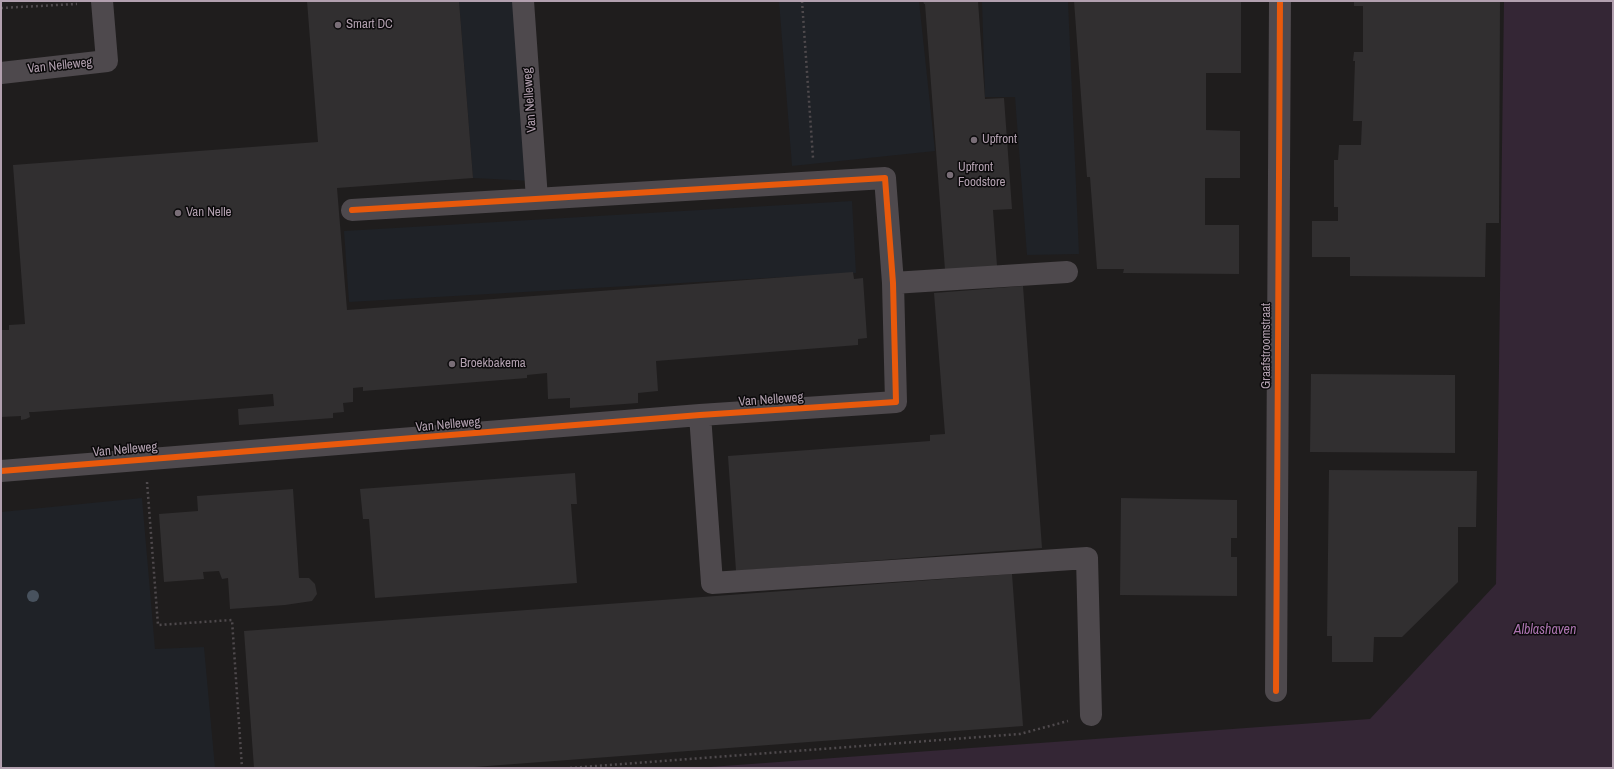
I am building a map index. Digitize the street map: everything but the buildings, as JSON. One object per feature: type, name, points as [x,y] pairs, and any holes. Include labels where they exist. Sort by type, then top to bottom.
[{"type":"street","name":"Van Nelleweg","points":[[1,73],[107,62],[102,1]]},
{"type":"street","name":"Van Nelleweg","points":[[523,1],[537,199]]},
{"type":"street","name":"Graafstroomstraat","points":[[1276,691],[1280,1]]},
{"type":"street","points":[[352,210],[885,178],[893,283],[1068,272]]},
{"type":"street","name":"Van Nelleweg","points":[[1,471],[700,415],[896,402],[893,283]]},
{"type":"street","points":[[700,415],[712,583],[1086,558],[1091,715]]},
{"type":"path","points":[[1,8],[72,5],[102,1]]},
{"type":"path","points":[[802,1],[815,183]]},
{"type":"path","points":[[145,460],[158,625],[232,620],[242,768]]},
{"type":"path","points":[[570,768],[1020,734],[1091,715]]},
{"type":"shaded area","points":[[1,1],[1545,1],[1544,584],[1357,751],[1134,768],[1,768]]},
{"type":"shaded area","points":[[459,1],[516,1],[532,181],[473,178]]},
{"type":"shaded area","points":[[779,1],[919,1],[935,151],[792,166]]},
{"type":"shaded area","points":[[982,1],[1068,1],[1079,254],[1027,255],[1015,97],[985,97]]},
{"type":"shaded area","points":[[852,201],[856,273],[349,302],[344,231]]},
{"type":"shaded area","points":[[142,498],[155,649],[204,647],[215,768],[1,768],[1,512]]},
{"type":"water","name":"Alblashaven","points":[[1504,1],[1613,1],[1613,768],[696,768],[1370,719],[1496,584]]},
{"type":"cycle path","points":[[1276,691],[1280,1]]},
{"type":"cycle path","points":[[1,471],[700,415],[896,402],[893,283],[885,178],[352,210]]},
{"type":"place","name":"Smart DC","points":[[338,25]]},
{"type":"place","name":"Upfront","points":[[974,140]]},
{"type":"place","name":"Upfront Foodstore","points":[[950,175]]},
{"type":"place","name":"Van Nelle","points":[[178,213]]},
{"type":"place","name":"Broekbakema","points":[[452,364]]}]
